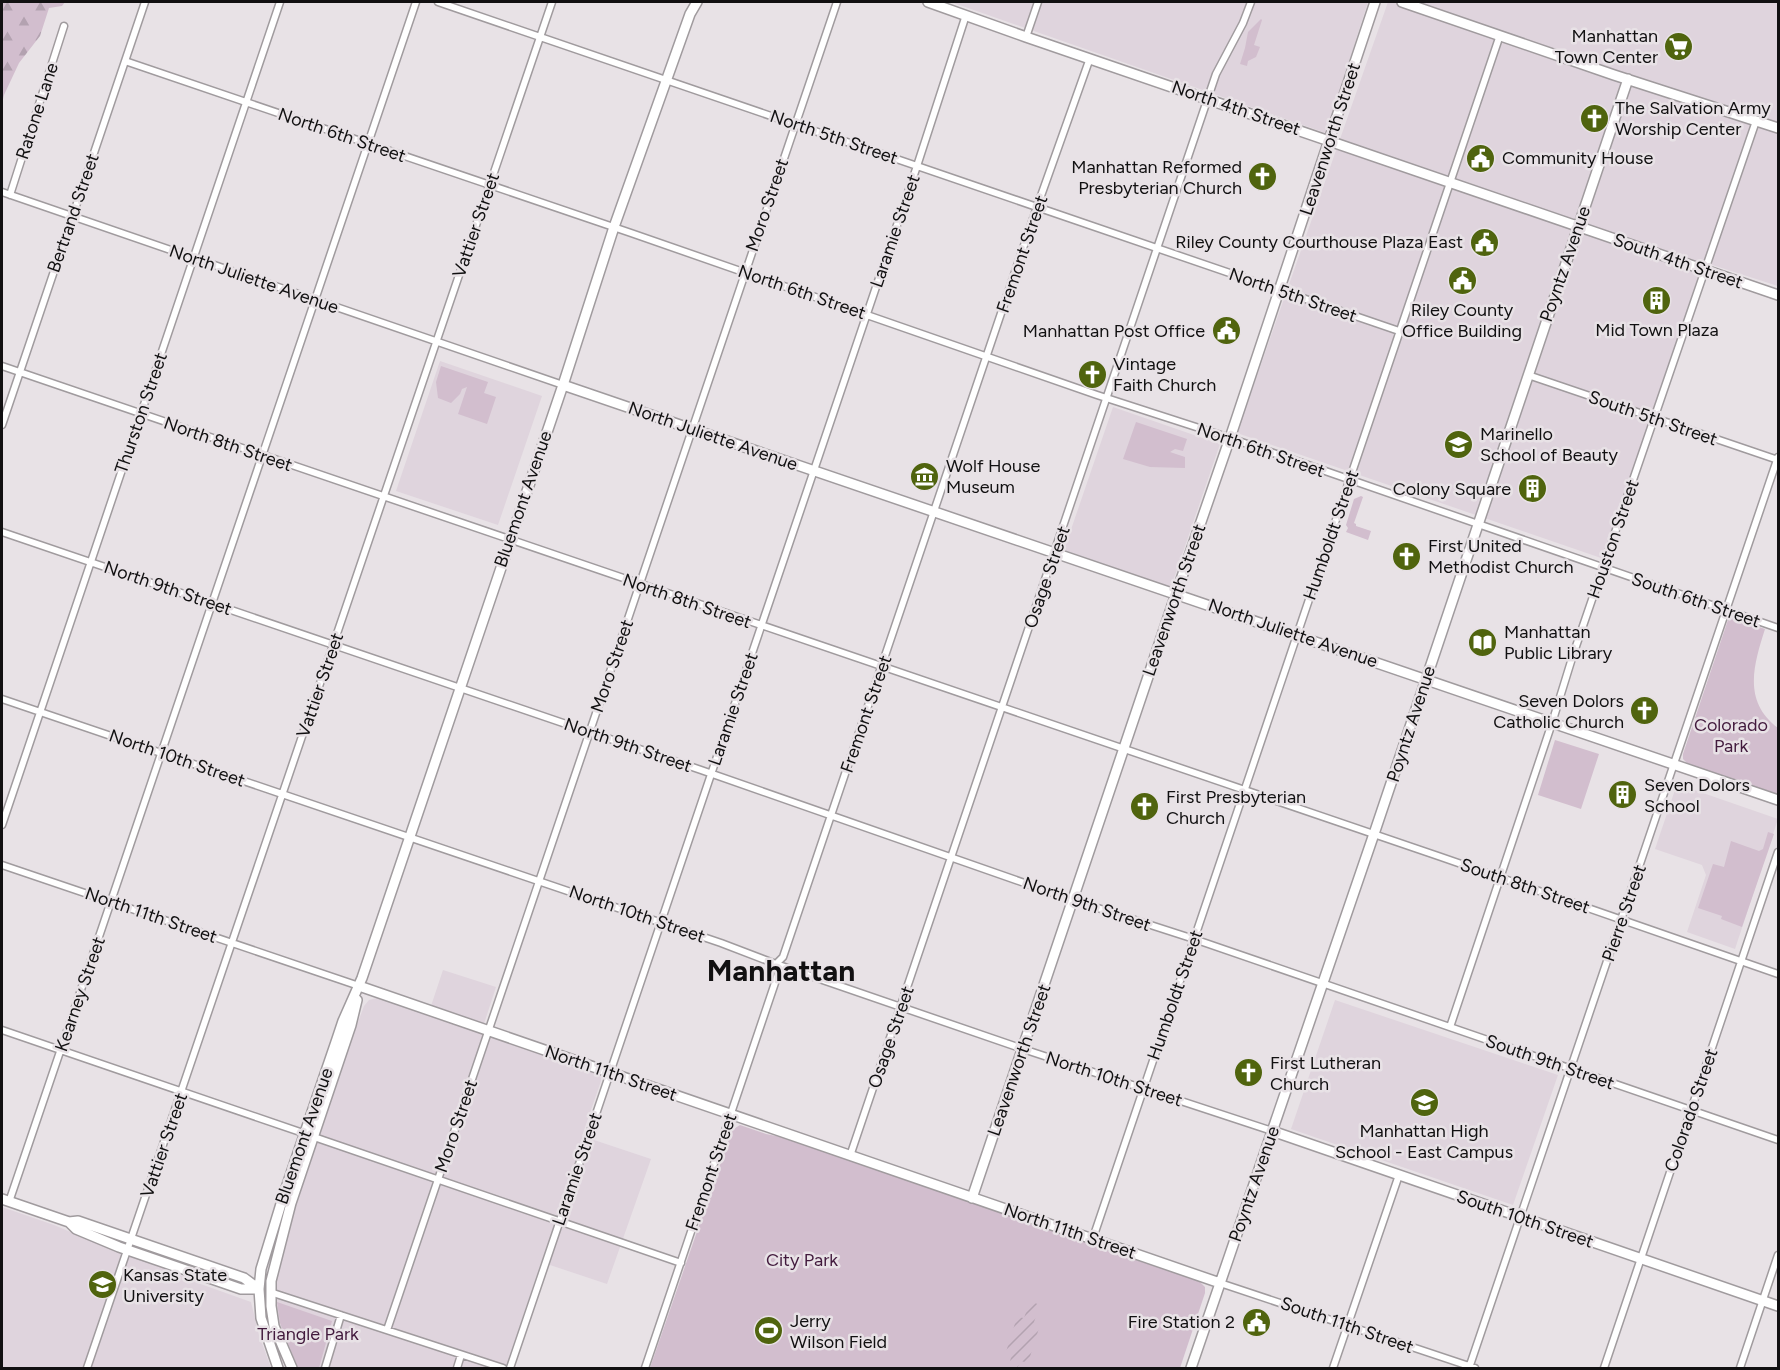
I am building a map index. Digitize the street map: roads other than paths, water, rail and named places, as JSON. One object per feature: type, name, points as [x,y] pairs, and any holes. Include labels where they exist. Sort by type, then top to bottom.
[{"type":"street","name":"Bertrand Street","points":[[2,425],[145,2]]},
{"type":"street","name":"Thurston Street","points":[[2,825],[280,2]]},
{"type":"street","name":"Kearney Street","points":[[5,1201],[61,1050],[416,2]]},
{"type":"street","name":"North 5th Street","points":[[438,2],[1400,331]]},
{"type":"street","name":"Vattier Street","points":[[87,1368],[552,2]]},
{"type":"street","name":"Bluemont Avenue","points":[[690,14],[691,2]]},
{"type":"street","name":"Bluemont Avenue","points":[[278,1368],[261,1318],[260,1289],[261,1269],[284,1194],[310,1135],[351,1025],[360,986],[614,227],[690,14],[697,2]]},
{"type":"street","name":"Moro Street","points":[[387,1330],[837,2]]},
{"type":"street","name":"North 4th Street","points":[[928,2],[1578,226]]},
{"type":"street","points":[[1026,37],[1038,2]]},
{"type":"street","name":"Osage Street","points":[[850,1156],[1216,74],[1243,23],[1251,2]]},
{"type":"street","name":"Leavenworth Street","points":[[972,1198],[1230,438],[1375,2]]},
{"type":"street","points":[[1402,2],[1779,128]]},
{"type":"street","name":"Laramie Street","points":[[510,1368],[966,15]]},
{"type":"street","name":"Ratone Lane","points":[[10,195],[64,26]]},
{"type":"street","name":"Humboldt Street","points":[[1093,1238],[1500,35]]},
{"type":"street","name":"Fremont Street","points":[[645,1368],[778,974],[776,964],[783,957],[1037,207],[1090,58]]},
{"type":"street","name":"North 6th Street","points":[[125,61],[1107,398],[1230,438],[1478,525]]},
{"type":"street","name":"Poyntz Avenue","points":[[1191,1368],[1628,79]]},
{"type":"street","name":"Houston Street","points":[[1450,1028],[1573,655],[1756,121]]},
{"type":"street","name":"North Juliette Avenue","points":[[2,192],[1779,800]]},
{"type":"street","name":"South 4th Street","points":[[1578,226],[1779,295]]},
{"type":"street","name":"North 8th Street","points":[[2,366],[1373,835]]},
{"type":"street","name":"South 5th Street","points":[[1528,375],[1778,459]]},
{"type":"street","name":"Pierre Street","points":[[1471,1368],[1778,459]]},
{"type":"street","name":"South 6th Street","points":[[1478,525],[1779,628]]},
{"type":"street","name":"North 9th Street","points":[[2,532],[1073,900],[1322,983]]},
{"type":"street","name":"North 10th Street","points":[[2,699],[661,922],[1023,1049],[1272,1131]]},
{"type":"street","name":"South 8th Street","points":[[1373,835],[1779,974]]},
{"type":"street","name":"Colorado Street","points":[[1604,1368],[1779,852]]},
{"type":"street","name":"North 11th Street","points":[[2,865],[1220,1283]]},
{"type":"street","name":"South 9th Street","points":[[1322,983],[1779,1140]]},
{"type":"street","name":"Bluemont Avenue","points":[[291,1368],[274,1326],[270,1292],[273,1273],[319,1094],[343,1021],[360,986]]},
{"type":"street","points":[[2,1030],[681,1263]]},
{"type":"street","name":"South 10th Street","points":[[1272,1131],[1779,1306]]},
{"type":"street","points":[[1333,1368],[1399,1175]]},
{"type":"street","points":[[5,1201],[69,1222],[78,1221],[244,1278],[260,1289]]},
{"type":"street","points":[[69,1222],[76,1229],[129,1250],[241,1289],[260,1289],[270,1292],[503,1368]]},
{"type":"street","points":[[1740,1368],[1779,1255]]},
{"type":"street","name":"South 11th Street","points":[[1220,1283],[1471,1368]]},
{"type":"street","points":[[325,1368],[341,1315]]},
{"type":"street","points":[[457,1368],[461,1355]]},
{"type":"place","name":"Manhattan Town Center","points":[[1679,46]]},
{"type":"place","name":"The Salvation Army Worship Center","points":[[1594,118]]},
{"type":"place","name":"Community House","points":[[1481,158]]},
{"type":"place","name":"Manhattan Reformed Presbyterian Church","points":[[1263,177]]},
{"type":"place","name":"Riley County Courthouse Plaza East","points":[[1484,242]]},
{"type":"place","name":"Riley County Office Building","points":[[1462,281]]},
{"type":"place","name":"Mid Town Plaza","points":[[1657,301]]},
{"type":"place","name":"Manhattan Post Office","points":[[1226,331]]},
{"type":"place","name":"Vintage Faith Church","points":[[1092,374]]},
{"type":"place","name":"Marinello School of Beauty","points":[[1459,444]]},
{"type":"place","name":"Wolf House Museum","points":[[925,476]]},
{"type":"place","name":"Colony Square","points":[[1532,489]]},
{"type":"place","name":"First United Methodist Church","points":[[1407,556]]},
{"type":"place","name":"Manhattan Public Library","points":[[1483,642]]},
{"type":"place","name":"Seven Dolors Catholic Church","points":[[1645,711]]},
{"type":"place","name":"Seven Dolors School","points":[[1623,795]]},
{"type":"place","name":"First Presbyterian Church","points":[[1145,807]]},
{"type":"place","name":"First Lutheran Church","points":[[1249,1073]]},
{"type":"place","name":"Manhattan High School - East Campus","points":[[1424,1102]]},
{"type":"place","name":"Kansas State University","points":[[102,1285]]},
{"type":"place","name":"Fire Station 2","points":[[1256,1322]]},
{"type":"place","name":"Jerry Wilson Field","points":[[769,1331]]},
{"type":"district","name":"Manhattan","points":[[781,970]]},
{"type":"park label","name":"Colorado Park","points":[[1731,735]]},
{"type":"park label","name":"City Park","points":[[802,1260]]},
{"type":"park label","name":"Triangle Park","points":[[308,1334]]}]
